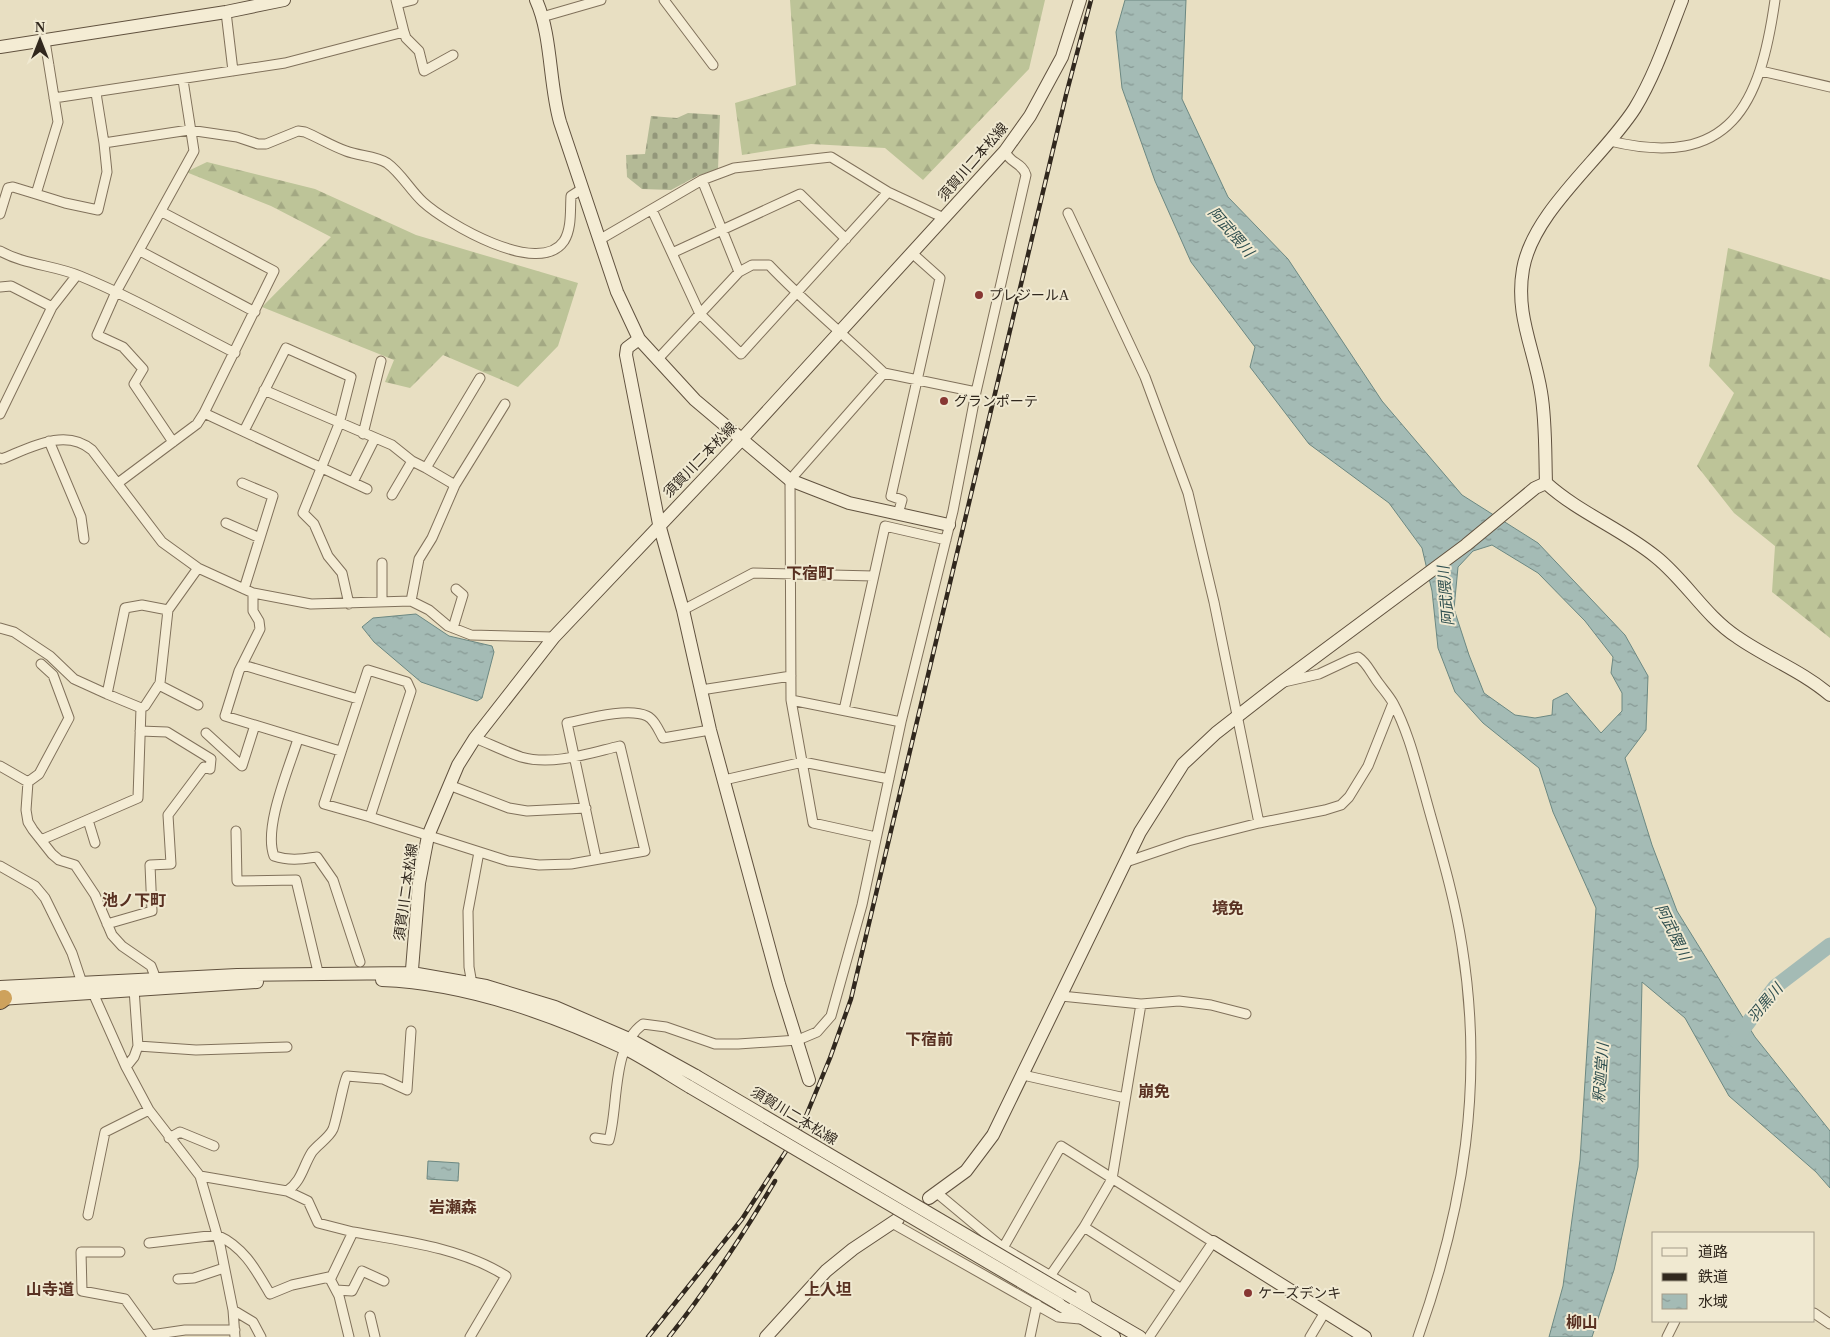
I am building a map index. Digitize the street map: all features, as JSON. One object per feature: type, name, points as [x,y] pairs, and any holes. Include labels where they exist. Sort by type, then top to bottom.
[{"type":"street","points":[[0,48],[226,6],[284,0]]},
{"type":"street","points":[[413,0],[396,2],[406,38],[419,50],[424,70],[453,55]]},
{"type":"street","points":[[536,0],[542,17],[553,97],[616,292],[639,339],[695,400],[740,440],[790,480],[849,503],[949,525]]},
{"type":"street","points":[[542,17],[601,0]]},
{"type":"street","points":[[664,0],[713,65]]},
{"type":"street","name":"須賀川二本松線","points":[[412,978],[419,883],[428,836],[449,785],[475,738],[554,637],[913,254],[1005,151],[1030,116],[1062,58],[1080,0]]},
{"type":"street","points":[[1682,0],[1650,80],[1634,109],[1610,141],[1552,210],[1534,238],[1523,266],[1521,285],[1523,324],[1542,395],[1546,483],[1563,498],[1657,558],[1719,624],[1737,638],[1786,665],[1830,695]]},
{"type":"street","points":[[1610,141],[1646,148],[1700,144],[1728,126],[1739,113],[1761,71],[1775,0]]},
{"type":"street","points":[[226,6],[233,71]]},
{"type":"street","points":[[54,98],[183,80],[285,63],[404,32]]},
{"type":"street","points":[[36,194],[58,122],[45,40]]},
{"type":"street","points":[[1761,71],[1830,88]]},
{"type":"street","points":[[173,442],[134,384],[143,369],[122,347],[96,334],[116,292],[140,252],[194,151],[189,130],[183,80]]},
{"type":"street","points":[[0,214],[8,188],[13,187],[65,204],[98,210],[107,172],[96,93]]},
{"type":"street","points":[[104,143],[189,130],[237,137],[258,144],[266,144],[298,131],[305,132],[346,151],[385,162],[423,202],[469,233],[490,243],[534,253],[555,249],[564,241],[570,226],[571,196],[582,189]]},
{"type":"street","points":[[596,1138],[609,1140],[614,1122],[619,1069],[627,1044],[643,1024],[666,1028],[715,1044],[798,1040],[817,1032],[831,1016],[854,937],[901,722],[946,540],[976,392],[1026,175],[1024,169],[1008,160],[1005,151]]},
{"type":"street","points":[[599,240],[702,180],[734,168],[831,157],[888,192],[944,218]]},
{"type":"street","points":[[702,180],[739,272]]},
{"type":"street","points":[[652,210],[700,314],[741,354],[888,192]]},
{"type":"street","points":[[672,253],[800,194],[846,239]]},
{"type":"street","points":[[118,483],[197,424],[235,353],[274,272],[162,212]]},
{"type":"street","points":[[1068,213],[1145,377],[1188,493],[1239,717],[1259,823]]},
{"type":"street","points":[[0,251],[15,259],[78,275],[116,292],[235,353]]},
{"type":"street","points":[[140,252],[255,312]]},
{"type":"street","points":[[898,514],[902,500],[891,496],[940,278],[913,254]]},
{"type":"street","points":[[657,360],[739,272],[752,265],[769,265],[796,293],[841,331],[884,373],[976,392]]},
{"type":"street","points":[[0,414],[52,308],[78,275]]},
{"type":"street","points":[[0,287],[10,286],[52,308]]},
{"type":"street","points":[[639,339],[627,348],[626,355],[659,524],[683,610],[710,730],[776,975],[809,1080]]},
{"type":"street","points":[[244,431],[286,348],[351,377],[339,424],[320,466],[303,513],[314,524],[328,556],[342,573],[349,604]]},
{"type":"street","points":[[363,434],[381,362]]},
{"type":"street","points":[[876,837],[813,823],[791,700],[790,480],[884,373]]},
{"type":"street","points":[[426,468],[480,378]]},
{"type":"street","points":[[264,390],[339,424],[392,445],[412,461],[455,485]]},
{"type":"street","points":[[411,601],[419,559],[432,538],[455,485],[505,404]]},
{"type":"street","points":[[204,413],[368,489]]},
{"type":"street","points":[[353,482],[375,438]]},
{"type":"street","points":[[0,458],[2,459],[49,441],[68,440],[84,443],[118,483],[162,542],[198,568],[253,593],[311,604],[411,601],[429,610],[453,628],[471,635],[554,637]]},
{"type":"street","points":[[49,441],[81,517],[84,539]]},
{"type":"street","points":[[392,495],[412,461]]},
{"type":"street","points":[[242,482],[273,496],[244,589]]},
{"type":"street","points":[[1088,1306],[1085,1296],[1003,1248],[933,1195],[966,1171],[983,1150],[1022,1075],[1148,818],[1183,764],[1216,733],[1279,684],[1466,546],[1535,488],[1546,483]]},
{"type":"street","points":[[226,524],[260,538]]},
{"type":"street","points":[[844,710],[885,526],[946,540]]},
{"type":"street","points":[[382,562],[382,602]]},
{"type":"street","points":[[141,708],[145,706],[159,685],[168,610],[198,568]]},
{"type":"street","points":[[683,610],[753,573],[873,576]]},
{"type":"street","points":[[453,628],[463,595],[456,588]]},
{"type":"street","points":[[253,593],[253,610],[259,621],[260,629],[243,665],[226,716],[340,752]]},
{"type":"street","points":[[107,694],[125,608],[142,605],[168,610]]},
{"type":"street","points":[[0,628],[14,632],[50,656],[74,679],[141,708]]},
{"type":"street","points":[[1279,684],[1320,674],[1358,657],[1392,702],[1412,750],[1450,884],[1463,953],[1470,1047],[1467,1133],[1460,1191],[1441,1268],[1418,1337]]},
{"type":"street","points":[[40,664],[53,675],[69,718],[39,774],[28,782],[26,810],[28,822],[40,840],[59,860],[75,865],[95,895],[112,935],[122,946],[151,966],[156,980]]},
{"type":"street","points":[[243,665],[358,699]]},
{"type":"street","points":[[370,817],[411,691],[407,682],[368,670],[324,804],[508,861],[539,865],[571,864],[596,858],[645,851],[620,746],[573,757],[540,760],[522,757],[475,738]]},
{"type":"street","points":[[701,690],[791,676]]},
{"type":"street","points":[[159,685],[198,705]]},
{"type":"street","points":[[791,700],[901,722]]},
{"type":"street","points":[[1126,862],[1188,841],[1259,823],[1325,810],[1341,804],[1349,797],[1368,766],[1392,702]]},
{"type":"street","points":[[40,840],[138,798],[141,708]]},
{"type":"street","points":[[596,858],[566,723],[611,713],[646,716],[653,721],[663,738],[710,730]]},
{"type":"street","points":[[206,733],[242,766],[255,725]]},
{"type":"street","points":[[107,924],[152,911],[150,865],[171,864],[168,815],[204,767],[210,769],[212,764],[208,756],[167,732],[140,731]]},
{"type":"street","points":[[298,739],[272,825],[272,849],[274,856],[281,858],[297,860],[317,857],[333,880],[360,962]]},
{"type":"street","points":[[724,780],[803,762],[889,779]]},
{"type":"street","points":[[0,766],[28,782]]},
{"type":"street","points":[[449,785],[509,808],[527,811],[586,808]]},
{"type":"street","points":[[88,820],[95,843]]},
{"type":"street","points":[[236,831],[237,881],[296,880],[318,972]]},
{"type":"street","points":[[472,984],[468,967],[468,911],[479,852]]},
{"type":"street","points":[[0,866],[35,886],[45,898],[72,953],[82,983],[93,993],[126,1067],[149,1110],[200,1176],[217,1235],[234,1310],[235,1334],[185,1330],[150,1335],[125,1299],[82,1291],[81,1252],[120,1252]]},
{"type":"street","points":[[1,996],[82,983],[318,972],[412,978]]},
{"type":"street","points":[[1,996],[93,993],[296,980],[412,978]]},
{"type":"street","name":"須賀川二本松線","points":[[412,978],[472,984],[555,1007],[693,1081],[1140,1337]]},
{"type":"street","name":"須賀川二本松線","points":[[412,978],[551,1016],[627,1044]]},
{"type":"street","points":[[126,1067],[138,1046],[134,989]]},
{"type":"street","points":[[1061,996],[1141,1004],[1179,1001],[1211,1005],[1246,1014]]},
{"type":"street","points":[[1050,1276],[1084,1226],[1112,1179],[1141,1004]]},
{"type":"street","points":[[287,1191],[298,1182],[312,1152],[332,1131],[343,1096],[344,1079],[347,1076],[383,1079],[407,1090],[411,1031]]},
{"type":"street","points":[[138,1046],[196,1050],[288,1047]]},
{"type":"street","points":[[1022,1075],[1125,1098]]},
{"type":"street","name":"須賀川二本松線","points":[[693,1081],[1114,1337]]},
{"type":"street","points":[[88,1215],[105,1132],[149,1110]]},
{"type":"street","points":[[169,1138],[180,1132],[214,1146]]},
{"type":"street","points":[[1003,1248],[1061,1146],[1365,1337]]},
{"type":"street","points":[[200,1176],[287,1191],[308,1201],[318,1223],[353,1232],[412,1242],[488,1265],[506,1276],[470,1337]]},
{"type":"street","points":[[766,1337],[826,1271],[853,1249],[895,1221],[1058,1317],[1085,1320]]},
{"type":"street","points":[[1084,1226],[1180,1288]]},
{"type":"street","points":[[330,1280],[353,1232]]},
{"type":"street","points":[[149,1243],[217,1235],[226,1238],[249,1258],[270,1294],[292,1284],[329,1277],[336,1290],[349,1337]]},
{"type":"street","points":[[1150,1337],[1180,1288],[1212,1242]]},
{"type":"street","points":[[178,1279],[194,1278],[224,1268]]},
{"type":"street","points":[[336,1290],[352,1291],[362,1271],[384,1281]]},
{"type":"street","points":[[1030,1337],[1037,1304]]},
{"type":"street","points":[[234,1310],[253,1322],[261,1337]]},
{"type":"street","points":[[1310,1337],[1325,1312]]},
{"type":"street","points":[[1815,1315],[1830,1324]]},
{"type":"street","points":[[370,1316],[375,1337]]},
{"type":"street","points":[[1106,1318],[1111,1330],[1124,1337]]},
{"type":"street","points":[[1668,1337],[1675,1322]]},
{"type":"green space","points":[[790,0],[1045,0],[1029,69],[923,180],[885,148],[811,144],[742,155],[735,103],[796,85]]},
{"type":"green space","points":[[688,113],[720,115],[718,169],[697,176],[671,190],[642,189],[627,177],[626,155],[645,154],[651,116],[677,118]]},
{"type":"green space","points":[[207,162],[315,189],[416,235],[578,283],[558,346],[518,387],[443,355],[410,388],[385,382],[394,360],[262,307],[331,237],[271,206],[186,172]]},
{"type":"green space","points":[[1728,248],[1830,280],[1830,638],[1772,592],[1775,546],[1734,513],[1697,466],[1734,393],[1709,366]]},
{"type":"water","points":[[1125,0],[1186,0],[1182,99],[1228,197],[1288,259],[1382,401],[1462,495],[1538,543],[1625,635],[1648,676],[1646,730],[1625,758],[1652,845],[1677,911],[1755,1037],[1830,1131],[1830,1188],[1816,1172],[1729,1096],[1685,1018],[1642,982],[1638,1167],[1614,1270],[1592,1337],[1549,1337],[1563,1286],[1580,1160],[1596,908],[1553,812],[1539,768],[1483,723],[1455,692],[1438,648],[1432,591],[1422,548],[1389,503],[1309,444],[1250,367],[1255,347],[1191,262],[1155,181],[1122,88],[1116,32]],"holes":[[[1492,545],[1538,573],[1585,621],[1613,657],[1611,673],[1622,693],[1622,711],[1601,733],[1567,693],[1553,700],[1552,715],[1535,718],[1515,715],[1484,693],[1469,655],[1454,609],[1458,567],[1473,551]]]},
{"type":"water","points":[[416,614],[449,636],[492,646],[494,652],[482,698],[477,701],[421,682],[374,642],[362,627],[373,618]]},
{"type":"water","points":[[428,1161],[459,1163],[458,1181],[427,1179]]},
{"type":"waterway","name":"羽黒川","points":[[1735,1040],[1775,987],[1830,945]]},
{"type":"railway","points":[[648,1337],[742,1219],[801,1128],[830,1058],[851,999],[1066,95],[1091,0]]},
{"type":"railway","points":[[669,1337],[725,1261],[775,1181]]},
{"type":"place","name":"プレジールA","points":[[979,295]]},
{"type":"place","name":"グランポーテ","points":[[944,401]]},
{"type":"place","name":"ケーズデンキ","points":[[1248,1293]]},
{"type":"district","name":"下宿町","points":[[810,573]]},
{"type":"district","name":"池ノ下町","points":[[134,900]]},
{"type":"district","name":"境免","points":[[1228,908]]},
{"type":"district","name":"下宿前","points":[[929,1039]]},
{"type":"district","name":"崩免","points":[[1154,1091]]},
{"type":"district","name":"岩瀬森","points":[[453,1207]]},
{"type":"district","name":"山寺道","points":[[50,1289]]},
{"type":"district","name":"上人坦","points":[[828,1289]]},
{"type":"district","name":"柳山","points":[[1582,1322]]},
{"type":"water label","name":"阿武隈川","points":[[1231,232]]},
{"type":"water label","name":"阿武隈川","points":[[1446,596]]},
{"type":"water label","name":"阿武隈川","points":[[1673,932]]},
{"type":"water label","name":"釈迦堂川","points":[[1601,1073]]}]
